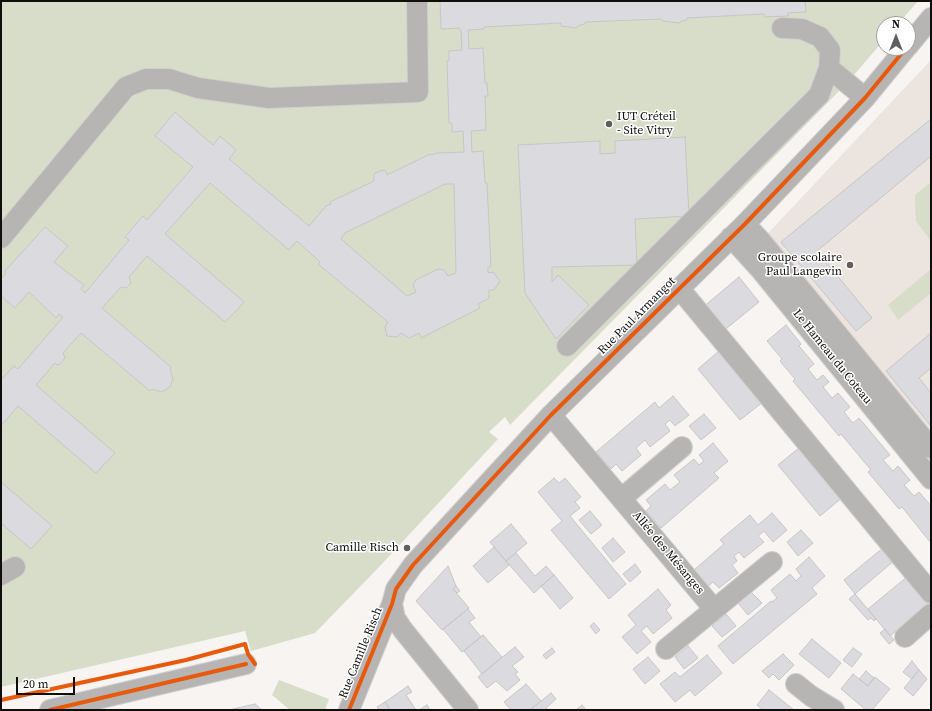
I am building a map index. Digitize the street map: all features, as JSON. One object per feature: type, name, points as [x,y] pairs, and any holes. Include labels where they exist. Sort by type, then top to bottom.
[{"type":"street","points":[[1,238],[126,87],[146,79],[169,79],[198,88],[269,98],[418,92],[417,1]]},
{"type":"street","name":"Rue Paul Armangot","points":[[916,36],[931,18]]},
{"type":"street","points":[[567,346],[819,95],[829,68],[830,50],[820,37],[802,29],[782,28]]},
{"type":"street","name":"Rue Paul Armangot","points":[[392,604],[396,589],[413,565],[551,415],[738,230],[865,98],[900,56]]},
{"type":"street","points":[[829,68],[865,98]]},
{"type":"street","points":[[738,230],[761,241],[931,448]]},
{"type":"street","name":"Le Hameau du Coteau","points":[[738,230],[760,269],[931,480]]},
{"type":"street","points":[[679,288],[931,593]]},
{"type":"street","name":"Allée des Mésanges","points":[[551,415],[714,609]]},
{"type":"street","points":[[622,498],[682,447]]},
{"type":"street","points":[[666,649],[772,562]]},
{"type":"street","points":[[392,604],[395,618],[402,630],[468,710]]},
{"type":"street","name":"Rue Camille Risch","points":[[349,710],[392,604]]},
{"type":"street","points":[[905,637],[931,614]]},
{"type":"street","points":[[50,710],[246,664]]},
{"type":"street","points":[[796,684],[811,696],[834,710]]},
{"type":"shaded area","name":"Groupe scolaire Paul Langevin","points":[[931,60],[931,465],[756,246]]},
{"type":"green space","points":[[1,1],[918,1],[905,16],[876,16],[876,49],[847,83],[510,425],[505,417],[489,432],[498,439],[380,566],[315,633],[251,651],[245,631],[1,687]]},
{"type":"green space","points":[[931,182],[931,241],[916,221],[915,195]]},
{"type":"green space","points":[[931,269],[931,293],[898,320],[888,305]]},
{"type":"green space","points":[[279,680],[329,699],[325,710],[290,710],[272,695]]},
{"type":"building","points":[[440,1],[805,1],[806,12],[788,13],[788,16],[764,17],[764,14],[687,18],[687,20],[679,23],[662,21],[662,19],[585,22],[585,24],[576,28],[561,26],[561,23],[484,27],[484,29],[468,30],[469,49],[483,48],[485,83],[487,83],[488,96],[485,96],[486,130],[471,131],[472,152],[483,151],[485,183],[487,183],[491,267],[488,267],[488,273],[493,272],[500,281],[494,290],[489,290],[489,298],[478,304],[480,308],[421,338],[419,333],[409,338],[401,333],[397,337],[387,336],[385,327],[388,322],[318,264],[320,262],[297,241],[289,250],[210,183],[165,234],[244,302],[239,308],[225,322],[147,256],[129,277],[131,283],[126,288],[121,287],[102,308],[171,367],[170,369],[173,379],[170,387],[162,392],[152,389],[150,391],[81,333],[63,353],[65,358],[60,364],[57,365],[55,363],[36,385],[115,453],[96,473],[18,406],[1,426],[1,380],[14,366],[18,369],[63,317],[59,314],[56,318],[29,292],[15,308],[1,296],[1,279],[6,273],[5,271],[45,227],[68,246],[54,262],[84,285],[81,289],[85,293],[129,240],[125,237],[143,216],[147,220],[193,167],[155,136],[175,112],[213,145],[220,136],[236,150],[229,159],[309,226],[326,206],[331,204],[330,202],[374,181],[374,174],[382,170],[385,170],[387,175],[430,154],[464,152],[463,131],[452,132],[452,123],[449,123],[447,61],[449,60],[449,51],[462,50],[461,31],[459,28],[441,29]],"holes":[[[445,184],[454,184],[456,273],[448,276],[444,270],[438,269],[416,280],[413,285],[416,292],[407,296],[341,239],[345,233]]]},
{"type":"building","points":[[931,119],[931,156],[817,251],[872,318],[856,331],[781,242]]},
{"type":"building","points":[[685,137],[689,216],[635,219],[637,265],[552,267],[552,282],[558,275],[589,305],[556,339],[525,293],[518,145],[600,141],[600,154],[615,153],[615,141]]},
{"type":"building","points":[[739,277],[759,302],[722,332],[702,308]]},
{"type":"building","points":[[786,325],[801,344],[799,346],[814,364],[808,369],[817,380],[823,375],[829,382],[823,387],[832,398],[838,393],[850,407],[844,412],[853,423],[859,418],[890,455],[883,460],[893,471],[898,466],[910,480],[904,485],[914,496],[919,492],[931,506],[931,543],[902,507],[899,509],[868,472],[871,470],[841,434],[839,436],[793,381],[795,379],[780,361],[782,359],[767,341]]},
{"type":"building","points":[[931,333],[931,368],[919,378],[931,393],[931,426],[886,371]]},
{"type":"building","points":[[720,350],[763,402],[740,420],[698,369]]},
{"type":"building","points":[[673,396],[689,415],[675,426],[670,420],[665,424],[670,431],[650,447],[645,440],[636,448],[641,455],[622,471],[616,464],[611,469],[596,452],[655,402],[659,408]]},
{"type":"building","points":[[704,414],[716,428],[701,440],[689,426]]},
{"type":"building","points":[[713,443],[728,461],[714,473],[719,478],[661,528],[646,511],[651,506],[646,500],[665,484],[670,490],[680,482],[674,475],[694,459],[699,465],[704,461],[699,455]]},
{"type":"building","points":[[800,447],[843,497],[820,516],[778,465]]},
{"type":"building","points":[[554,478],[559,483],[565,478],[581,497],[575,502],[580,508],[570,516],[626,584],[609,599],[551,530],[562,521],[538,492]]},
{"type":"building","points":[[1,482],[52,526],[31,549],[1,523]]},
{"type":"building","points":[[590,511],[602,525],[591,534],[579,520]]},
{"type":"building","points":[[772,513],[787,530],[773,542],[764,531],[758,536],[764,542],[744,558],[739,552],[734,556],[737,561],[732,565],[738,573],[719,588],[713,582],[708,586],[694,570],[724,544],[720,540],[750,515],[758,525]]},
{"type":"building","points":[[511,524],[527,543],[506,561],[490,542]]},
{"type":"building","points":[[801,530],[813,543],[798,556],[787,542]]},
{"type":"building","points":[[613,538],[625,552],[613,562],[602,548]]},
{"type":"building","points":[[494,547],[509,565],[488,583],[473,566]]},
{"type":"building","points":[[884,547],[895,560],[855,594],[844,580]]},
{"type":"building","points":[[516,553],[535,576],[546,566],[554,575],[534,593],[506,561]]},
{"type":"building","points":[[809,557],[825,576],[812,588],[817,594],[733,664],[718,646],[771,601],[772,602],[777,598],[771,590],[790,574],[796,581],[801,576],[796,569]]},
{"type":"building","points":[[635,564],[641,572],[630,582],[623,574]]},
{"type":"building","points":[[448,566],[456,586],[453,589],[469,608],[442,630],[416,601]]},
{"type":"building","points":[[554,575],[573,598],[560,609],[541,586]]},
{"type":"building","points":[[908,576],[930,602],[890,636],[868,609]]},
{"type":"building","points":[[456,586],[460,591],[457,593],[453,589]]},
{"type":"building","points":[[658,589],[671,605],[666,610],[672,618],[653,634],[647,626],[641,631],[651,642],[637,654],[622,637],[636,625],[628,615]]},
{"type":"building","points":[[751,592],[762,603],[748,615],[738,603]]},
{"type":"building","points":[[855,594],[876,619],[874,621],[871,618],[868,620],[849,599]]},
{"type":"building","points":[[468,609],[475,618],[469,622],[481,637],[462,652],[443,629]]},
{"type":"building","points":[[726,614],[736,626],[722,637],[712,626]]},
{"type":"building","points":[[594,623],[600,630],[596,634],[590,626]]},
{"type":"building","points":[[885,629],[894,640],[889,644],[880,633]]},
{"type":"building","points":[[483,635],[502,657],[482,674],[464,651]]},
{"type":"building","points":[[812,639],[841,663],[829,678],[799,654]]},
{"type":"building","points":[[688,646],[698,658],[684,669],[675,657]]},
{"type":"building","points":[[515,647],[524,657],[512,666],[518,672],[515,674],[520,680],[507,691],[496,681],[487,688],[478,677]]},
{"type":"building","points":[[552,648],[555,652],[546,659],[543,655]]},
{"type":"building","points":[[853,648],[862,654],[852,667],[843,660]]},
{"type":"building","points":[[783,654],[794,665],[779,680],[773,674],[769,678],[762,671]]},
{"type":"building","points":[[707,655],[722,673],[695,696],[690,690],[675,702],[660,684],[675,672],[680,677]]},
{"type":"building","points":[[648,657],[660,671],[645,684],[633,669]]},
{"type":"building","points":[[912,661],[919,670],[912,679],[903,672]]},
{"type":"building","points":[[919,670],[927,679],[913,696],[904,688]]},
{"type":"building","points":[[866,671],[874,678],[868,686],[859,679]]},
{"type":"building","points":[[853,674],[868,686],[875,677],[890,689],[872,710],[866,710],[841,689]]},
{"type":"building","points":[[526,684],[541,701],[530,710],[511,710],[504,702]]},
{"type":"building","points":[[408,686],[412,692],[406,695],[416,710],[390,710],[385,702]]},
{"type":"building","points":[[769,690],[794,710],[763,710],[757,705]]},
{"type":"building","points":[[551,693],[556,699],[546,708],[548,710],[530,710]]},
{"type":"building","points":[[385,702],[390,710],[379,710],[377,707]]},
{"type":"building","points":[[255,704],[262,710],[229,710]]},
{"type":"building","points":[[427,705],[430,710],[419,710]]},
{"type":"building","points":[[582,705],[586,710],[576,710]]},
{"type":"cycle path","points":[[349,710],[392,604],[396,589],[413,565],[551,415],[745,224],[865,98],[899,56]]},
{"type":"cycle path","points":[[1,700],[186,660],[245,644],[248,654],[255,664]]},
{"type":"cycle path","points":[[50,710],[246,664]]},
{"type":"place","name":"IUT Créteil - Site Vitry","points":[[609,124]]},
{"type":"place","name":"Groupe scolaire Paul Langevin","points":[[850,265]]},
{"type":"place","name":"Camille Risch","points":[[407,548]]}]
